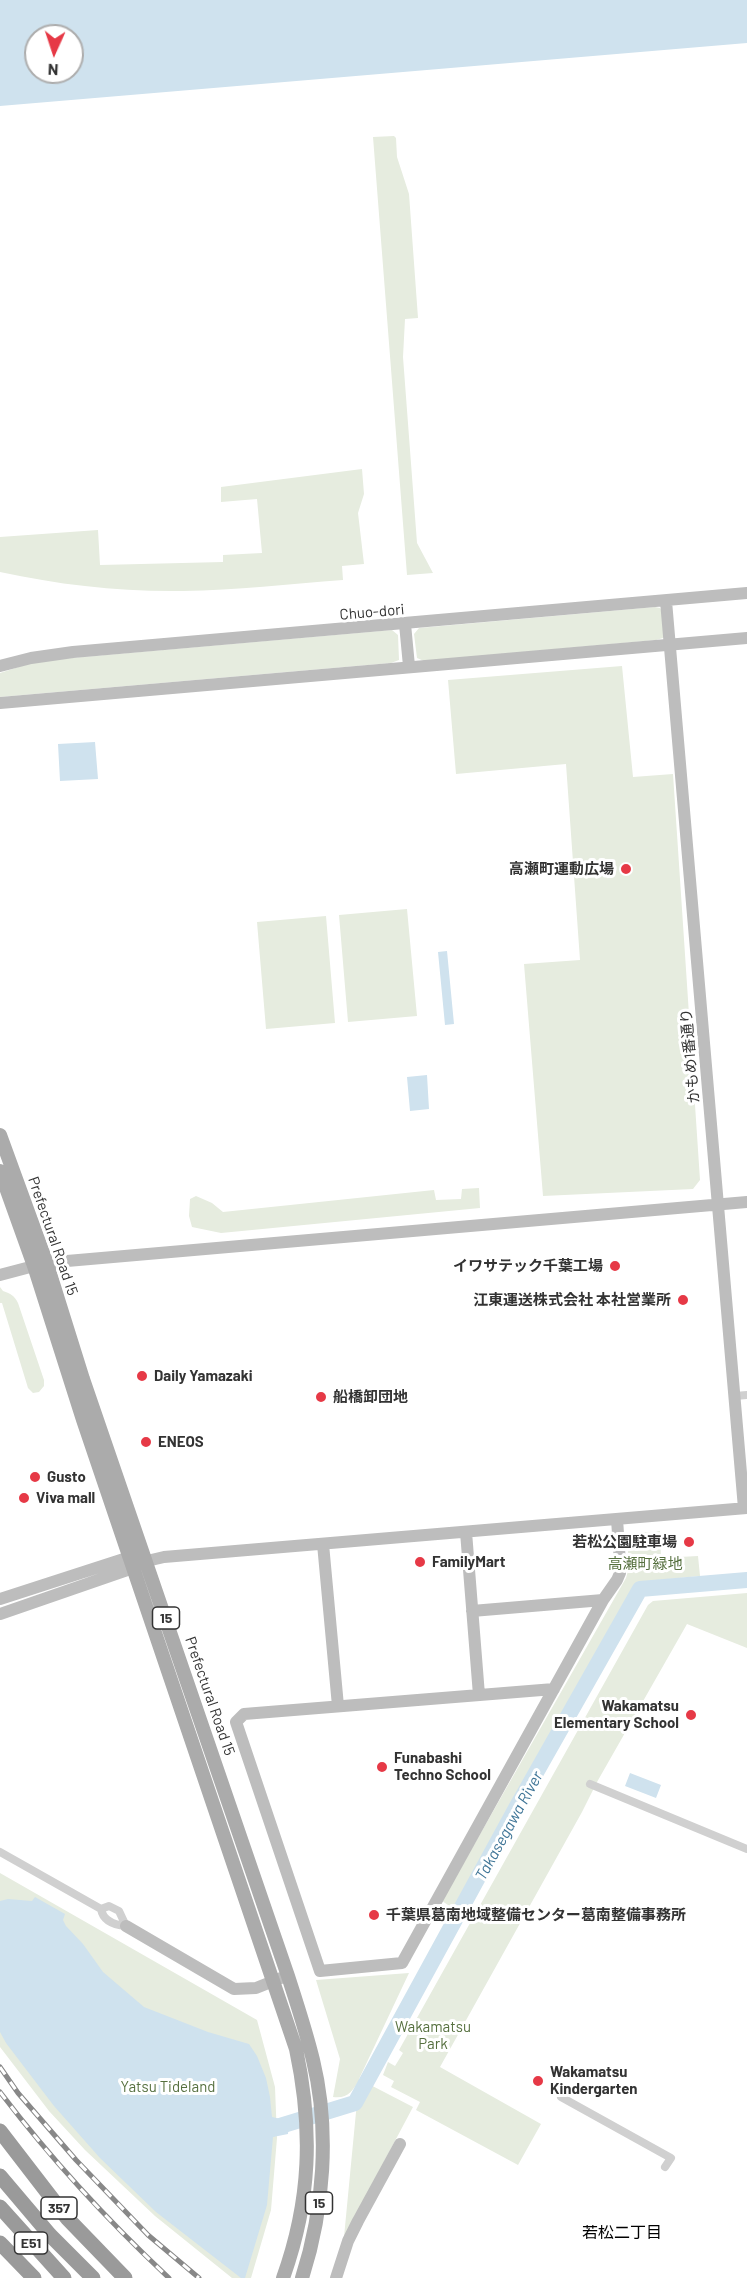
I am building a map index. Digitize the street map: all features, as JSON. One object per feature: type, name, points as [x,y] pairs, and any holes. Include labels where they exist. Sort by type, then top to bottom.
[{"type":"highway","name":"357","points":[[0,2131],[68,2218],[125,2278]]},
{"type":"highway","name":"E51","points":[[0,2176],[50,2235],[93,2278]]},
{"type":"highway","name":"E51","points":[[0,2209],[64,2278]]},
{"type":"highway","points":[[0,2243],[34,2278]]},
{"type":"main road","name":"Prefectural Road 15","points":[[0,1135],[40,1265],[51,1324],[296,2049],[304,2088],[308,2133],[302,2204],[295,2239],[283,2278]]},
{"type":"main road","name":"Prefectural Road 15","points":[[0,1172],[40,1265],[147,1560],[288,1976],[313,2060],[320,2104],[322,2150],[320,2196],[313,2238],[302,2278]]},
{"type":"street","name":"Chuo-dori","points":[[0,666],[67,652],[747,593]]},
{"type":"street","name":"かもめ1番通り","points":[[666,601],[718,1204],[741,1395],[746,1508]]},
{"type":"street","points":[[405,624],[409,666]]},
{"type":"street","points":[[0,703],[747,638]]},
{"type":"street","points":[[0,1275],[40,1265],[747,1202]]},
{"type":"street","points":[[0,1599],[132,1562],[147,1560],[746,1508]]},
{"type":"street","points":[[554,1689],[244,1714],[236,1722],[320,1971],[402,1963],[620,1573],[617,1519]]},
{"type":"street","points":[[466,1532],[479,1695]]},
{"type":"street","points":[[324,1544],[338,1707]]},
{"type":"street","points":[[0,1614],[132,1562]]},
{"type":"street","points":[[472,1611],[603,1600]]},
{"type":"street","points":[[590,1784],[747,1848]]},
{"type":"street","points":[[0,1852],[101,1909],[105,1919],[126,1926],[234,1989],[256,1988],[288,1976]]},
{"type":"street","points":[[101,1909],[109,1906],[117,1908],[126,1926]]},
{"type":"street","points":[[561,2097],[671,2158],[665,2168]]},
{"type":"street","points":[[336,2278],[353,2230],[400,2144]]},
{"type":"green space","points":[[394,136],[397,157],[409,194],[418,318],[405,319],[403,357],[417,543],[433,573],[407,575],[373,137]]},
{"type":"green space","points":[[362,469],[364,494],[358,513],[364,564],[342,566],[343,580],[160,591],[91,587],[0,572],[0,537],[98,530],[100,565],[223,562],[223,555],[262,553],[257,499],[221,502],[221,487]]},
{"type":"green space","points":[[655,607],[662,611],[664,635],[663,638],[656,640],[424,661],[417,658],[414,634],[419,628]]},
{"type":"green space","points":[[392,630],[398,635],[399,660],[391,663],[0,697],[0,673],[31,663]]},
{"type":"green space","name":"高瀬町運動広場","points":[[622,666],[633,777],[673,774],[700,1180],[693,1189],[543,1196],[524,964],[580,960],[566,764],[456,774],[448,680]]},
{"type":"green space","points":[[407,909],[417,1016],[348,1022],[339,915]]},
{"type":"green space","points":[[326,916],[335,1023],[266,1029],[257,922]]},
{"type":"green space","points":[[479,1188],[480,1208],[221,1233],[192,1227],[189,1216],[190,1199],[196,1196],[212,1203],[223,1212],[434,1190],[436,1200],[461,1199],[462,1189]]},
{"type":"green space","points":[[0,1287],[14,1296],[18,1303],[44,1380],[44,1386],[39,1392],[33,1393],[28,1388],[2,1303],[0,1303]]},
{"type":"green space","name":"高瀬町緑地","points":[[660,1531],[661,1558],[698,1556],[700,1576],[637,1582],[454,1909],[442,1901],[626,1578],[628,1534]]},
{"type":"green space","name":"Wakamatsu Park","points":[[747,1593],[747,1648],[687,1624],[440,2067],[541,2124],[518,2165],[416,2110],[420,2102],[391,2087],[394,2081],[383,2075],[388,2062],[395,2066],[403,2053],[399,2050],[648,1605],[653,1601]]},
{"type":"green space","name":"Yatsu Tideland","points":[[0,1873],[257,2020],[275,2087],[277,2138],[271,2210],[251,2278],[232,2278],[155,2216],[85,2150],[49,2111],[0,2047]]},
{"type":"green space","points":[[409,1973],[359,2079],[413,2107],[344,2237],[359,2081],[346,2095],[333,2097],[340,2059],[316,1980]]},
{"type":"water","points":[[0,0],[747,0],[747,43],[0,106]]},
{"type":"water","points":[[95,742],[98,779],[60,781],[58,744]]},
{"type":"water","points":[[447,951],[454,1024],[445,1025],[438,952]]},
{"type":"water","points":[[427,1075],[429,1109],[410,1111],[407,1077]]},
{"type":"water","points":[[630,1773],[661,1785],[656,1798],[625,1786]]},
{"type":"water","name":"Yatsu Tideland","points":[[35,1897],[65,1914],[63,1920],[66,1926],[83,1944],[103,1972],[144,2007],[208,2032],[249,2044],[257,2056],[266,2078],[272,2117],[289,2121],[288,2134],[273,2137],[267,2205],[245,2278],[241,2278],[156,2212],[100,2158],[54,2106],[6,2043],[0,2032],[0,1901],[8,1899],[32,1901]]},
{"type":"waterway","name":"Takasegawa River","points":[[267,2130],[355,2103],[516,1808],[640,1589],[747,1580]]},
{"type":"railway","points":[[0,2067],[18,2093],[76,2160],[148,2235],[199,2278]]},
{"type":"railway","points":[[0,2092],[80,2188],[169,2278]]},
{"type":"place","name":"高瀬町運動広場","points":[[626,869]]},
{"type":"place","name":"イワサテック千葉工場","points":[[615,1266]]},
{"type":"place","name":"江東運送株式会社 本社営業所","points":[[683,1300]]},
{"type":"place","name":"Daily Yamazaki","points":[[142,1376]]},
{"type":"place","name":"船橋卸団地","points":[[321,1397]]},
{"type":"place","name":"ENEOS","points":[[146,1442]]},
{"type":"place","name":"Gusto","points":[[35,1477]]},
{"type":"place","name":"Viva mall","points":[[24,1498]]},
{"type":"place","name":"若松公園駐車場","points":[[689,1542]]},
{"type":"place","name":"FamilyMart","points":[[420,1562]]},
{"type":"place","name":"Wakamatsu Elementary School","points":[[691,1715]]},
{"type":"place","name":"Funabashi Techno School","points":[[382,1767]]},
{"type":"place","name":"千葉県葛南地域整備センター葛南整備事務所","points":[[374,1915]]},
{"type":"place","name":"Wakamatsu Kindergarten","points":[[538,2081]]},
{"type":"district","name":"若松二丁目","points":[[622,2233]]}]
